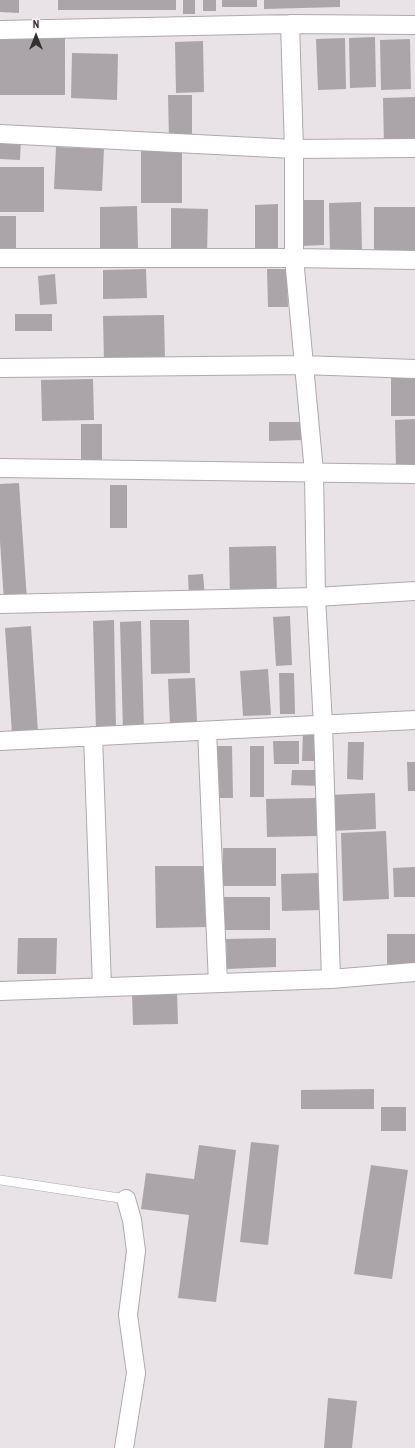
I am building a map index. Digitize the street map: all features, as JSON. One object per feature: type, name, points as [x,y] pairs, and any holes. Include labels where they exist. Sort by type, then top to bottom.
[{"type":"street","points":[[0,30],[290,24],[415,25]]},
{"type":"street","points":[[290,24],[294,149],[294,258],[314,472],[316,597],[323,725],[331,978]]},
{"type":"street","points":[[0,134],[294,149],[415,148]]},
{"type":"street","points":[[0,258],[294,258],[415,260]]},
{"type":"street","points":[[0,368],[303,365],[415,369]]},
{"type":"street","points":[[0,468],[415,474]]},
{"type":"street","points":[[0,604],[316,597],[415,591]]},
{"type":"street","points":[[0,741],[415,720]]},
{"type":"street","points":[[207,731],[218,983]]},
{"type":"street","points":[[93,736],[102,987]]},
{"type":"street","points":[[0,991],[331,978],[415,972]]},
{"type":"street","points":[[124,1448],[136,1373],[128,1315],[136,1251],[132,1220],[126,1199]]},
{"type":"lane","points":[[0,1180],[126,1199]]},
{"type":"building","points":[[0,0],[19,0],[19,13],[0,12]]},
{"type":"building","points":[[58,0],[176,0],[176,10],[58,10]]},
{"type":"building","points":[[183,0],[195,0],[195,14],[183,14]]},
{"type":"building","points":[[203,0],[216,0],[216,11],[203,11]]},
{"type":"building","points":[[222,0],[257,0],[257,7],[222,7]]},
{"type":"building","points":[[264,0],[340,0],[340,7],[264,9]]},
{"type":"building","points":[[375,37],[376,87],[350,88],[349,38]]},
{"type":"building","points":[[0,38],[65,38],[65,95],[0,95]]},
{"type":"building","points":[[345,38],[346,89],[318,90],[316,39]]},
{"type":"building","points":[[410,39],[411,89],[381,90],[380,40]]},
{"type":"building","points":[[203,41],[204,92],[176,93],[175,42]]},
{"type":"building","points":[[72,53],[118,54],[117,100],[71,98]]},
{"type":"building","points":[[168,95],[192,95],[192,139],[169,140]]},
{"type":"building","points":[[415,97],[415,145],[384,146],[383,98]]},
{"type":"building","points":[[0,137],[21,139],[20,160],[0,159]]},
{"type":"building","points":[[56,147],[104,149],[102,191],[54,189]]},
{"type":"building","points":[[141,150],[182,150],[182,203],[141,203]]},
{"type":"building","points":[[0,167],[44,167],[44,212],[0,212]]},
{"type":"building","points":[[299,200],[324,200],[324,245],[301,246]]},
{"type":"building","points":[[361,202],[362,254],[330,254],[329,203]]},
{"type":"building","points":[[278,204],[278,251],[255,251],[255,205]]},
{"type":"building","points":[[137,206],[138,249],[100,250],[100,207]]},
{"type":"building","points":[[374,207],[415,207],[415,252],[374,252]]},
{"type":"building","points":[[171,208],[208,209],[207,257],[171,256]]},
{"type":"building","points":[[0,216],[16,216],[16,252],[0,252]]},
{"type":"building","points":[[146,269],[147,298],[103,299],[103,270]]},
{"type":"building","points":[[267,269],[287,269],[288,307],[268,307]]},
{"type":"building","points":[[55,274],[57,304],[40,305],[38,276]]},
{"type":"building","points":[[15,314],[52,314],[52,331],[15,331]]},
{"type":"building","points":[[164,315],[165,361],[104,362],[103,316]]},
{"type":"building","points":[[415,377],[415,416],[391,416],[391,378]]},
{"type":"building","points":[[93,379],[94,420],[42,421],[41,380]]},
{"type":"building","points":[[415,419],[415,470],[396,470],[395,420]]},
{"type":"building","points":[[269,422],[304,422],[304,440],[269,441]]},
{"type":"building","points":[[81,424],[102,424],[102,470],[81,470]]},
{"type":"building","points":[[19,483],[27,600],[4,601],[0,541],[0,484]]},
{"type":"building","points":[[110,485],[127,485],[127,528],[110,528]]},
{"type":"building","points":[[276,546],[277,597],[230,598],[229,547]]},
{"type":"building","points":[[203,574],[205,598],[189,599],[188,575]]},
{"type":"building","points":[[290,616],[292,665],[276,666],[273,617]]},
{"type":"building","points":[[114,620],[116,731],[96,731],[93,621]]},
{"type":"building","points":[[150,620],[189,620],[190,673],[151,674]]},
{"type":"building","points":[[141,621],[144,729],[123,730],[120,622]]},
{"type":"building","points":[[31,626],[38,732],[12,734],[5,628]]},
{"type":"building","points":[[268,669],[271,715],[243,716],[240,671]]},
{"type":"building","points":[[279,673],[294,673],[295,714],[280,714]]},
{"type":"building","points":[[195,678],[197,722],[170,724],[168,679]]},
{"type":"building","points":[[303,730],[320,731],[319,761],[302,761]]},
{"type":"building","points":[[273,741],[299,741],[299,764],[274,764]]},
{"type":"building","points":[[348,742],[364,742],[363,780],[347,779]]},
{"type":"building","points":[[216,746],[232,746],[233,798],[217,798]]},
{"type":"building","points":[[250,746],[264,746],[264,797],[250,797]]},
{"type":"building","points":[[407,762],[415,762],[415,791],[408,791]]},
{"type":"building","points":[[292,770],[321,770],[320,786],[291,785]]},
{"type":"building","points":[[375,793],[376,829],[330,831],[328,795]]},
{"type":"building","points":[[316,798],[317,836],[267,837],[266,799]]},
{"type":"building","points":[[386,831],[389,899],[343,901],[341,833]]},
{"type":"building","points":[[223,848],[276,848],[276,886],[223,886]]},
{"type":"building","points":[[155,866],[208,866],[209,927],[156,928]]},
{"type":"building","points":[[415,867],[415,897],[394,897],[393,868]]},
{"type":"building","points":[[322,873],[323,910],[282,911],[281,874]]},
{"type":"building","points":[[224,897],[270,897],[270,930],[224,930]]},
{"type":"building","points":[[387,934],[415,934],[415,964],[387,964]]},
{"type":"building","points":[[18,938],[57,938],[56,974],[17,974]]},
{"type":"building","points":[[276,938],[276,967],[227,969],[226,939]]},
{"type":"building","points":[[177,992],[178,1024],[133,1025],[132,993]]},
{"type":"building","points":[[374,1089],[374,1109],[301,1109],[301,1090]]},
{"type":"building","points":[[381,1107],[406,1107],[406,1131],[381,1131]]},
{"type":"building","points":[[251,1142],[279,1145],[268,1245],[240,1242]]},
{"type":"building","points":[[199,1145],[236,1150],[216,1302],[178,1298],[189,1215],[141,1209],[146,1173],[194,1179]]},
{"type":"building","points":[[371,1165],[408,1170],[392,1279],[354,1274]]},
{"type":"building","points":[[328,1398],[357,1401],[352,1448],[324,1448]]}]
